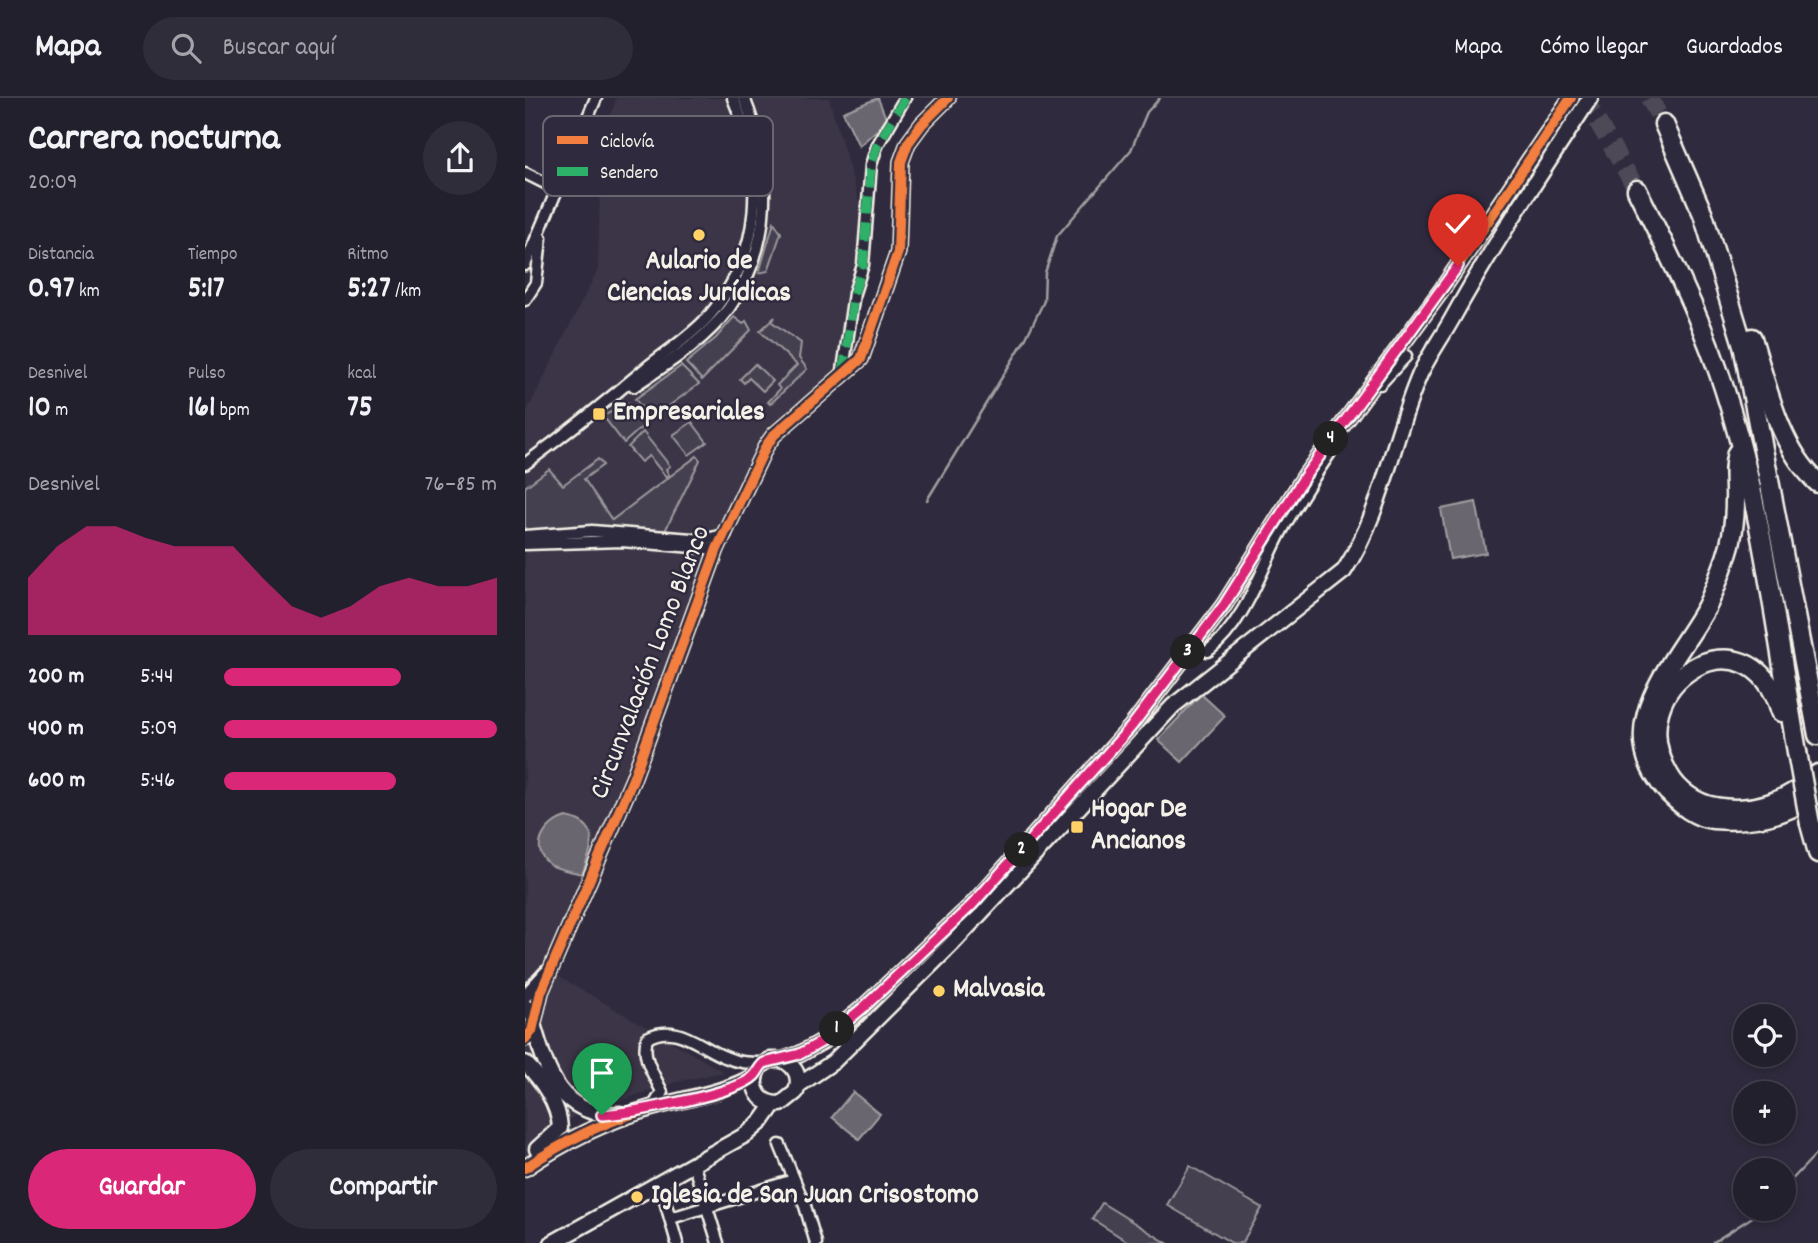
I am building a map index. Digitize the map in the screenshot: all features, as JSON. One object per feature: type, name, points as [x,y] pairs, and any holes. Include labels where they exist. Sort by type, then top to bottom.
[{"type":"highway","points":[[1664,124],[1703,214],[1731,300],[1750,377],[1818,735]]},
{"type":"highway","points":[[1637,190],[1695,309],[1720,375],[1739,443],[1793,752]]},
{"type":"highway","points":[[1731,300],[1751,336],[1774,409],[1795,453],[1818,483]]},
{"type":"highway","points":[[1739,443],[1734,463],[1735,503],[1727,555],[1707,606],[1655,689],[1643,733],[1658,781],[1678,803],[1702,818],[1745,821],[1782,812],[1803,803],[1813,783]]},
{"type":"highway","points":[[1813,783],[1751,810],[1708,806],[1689,796],[1674,783],[1663,765],[1657,746],[1655,723],[1662,702],[1675,680],[1709,661],[1730,659],[1751,666],[1767,680],[1776,694],[1793,752],[1813,783],[1810,824],[1818,853]]},
{"type":"main road","points":[[525,1168],[555,1147],[587,1131],[635,1113],[730,1088],[754,1076],[764,1063],[783,1060],[823,1041],[864,1007],[972,905],[1131,727],[1224,605],[1305,476],[1447,282],[1571,98]]},
{"type":"main road","points":[[552,1243],[747,1134],[762,1121],[774,1104],[793,1097],[799,1085],[833,1062],[969,926],[1173,706],[1344,571],[1362,544],[1378,502],[1402,420],[1421,371],[1479,270],[1590,98]]},
{"type":"main road","points":[[533,1023],[552,1079],[575,1105],[602,1115],[635,1113]]},
{"type":"main road","points":[[783,1060],[796,1070],[799,1085]]},
{"type":"main road","points":[[525,1063],[537,1075],[552,1100],[560,1128],[525,1158]]},
{"type":"main road","points":[[754,1076],[754,1086],[759,1096],[774,1104]]},
{"type":"street","points":[[588,116],[596,98]]},
{"type":"street","points":[[733,98],[740,116]]},
{"type":"street","points":[[744,98],[750,116]]},
{"type":"street","points":[[842,379],[854,293],[863,265],[871,165],[877,146],[905,98]]},
{"type":"street","name":"Circunvalación Lomo Blanco","points":[[551,968],[633,779],[715,555],[766,446],[774,435],[842,379],[861,359],[895,266],[900,239],[899,180],[908,143],[948,98]]},
{"type":"street","points":[[525,173],[543,183]]},
{"type":"street","points":[[525,265],[555,196]]},
{"type":"street","points":[[525,464],[598,409],[706,320],[727,290],[747,248],[754,196]]},
{"type":"street","points":[[598,409],[679,355],[720,317],[742,285],[756,252],[765,196]]},
{"type":"street","points":[[525,300],[536,283],[542,228]]},
{"type":"street","points":[[525,271],[536,283]]},
{"type":"street","points":[[1208,650],[1223,640],[1248,601],[1282,531],[1319,468],[1380,384],[1406,356]]},
{"type":"street","points":[[525,536],[592,531],[704,540],[726,534]]},
{"type":"street","points":[[525,544],[622,541],[688,547],[715,555]]},
{"type":"street","points":[[525,996],[551,968]]},
{"type":"street","points":[[525,1039],[551,968]]},
{"type":"street","points":[[525,1006],[533,1023]]},
{"type":"street","points":[[652,1108],[662,1092],[646,1060],[644,1048],[647,1038],[659,1031],[670,1031],[684,1036],[712,1052],[745,1063],[764,1063]]},
{"type":"street","points":[[780,1145],[816,1243]]},
{"type":"street","points":[[694,1166],[718,1243]]},
{"type":"street","points":[[671,1218],[794,1180]]},
{"type":"street","points":[[651,1189],[663,1194],[677,1243]]},
{"type":"shaded area","points":[[616,98],[829,98],[859,202],[861,264],[846,368],[769,435],[591,895],[556,975],[724,1072],[676,1082],[574,1116],[525,1158],[525,415],[598,269],[600,196],[773,196],[773,116],[611,116]]},
{"type":"shaded area","points":[[878,98],[887,121],[859,146],[843,112]]},
{"type":"shaded area","points":[[774,222],[781,233],[768,271],[759,273]]},
{"type":"shaded area","points":[[734,317],[743,324],[746,321],[751,330],[702,380],[686,363],[716,338]]},
{"type":"shaded area","points":[[775,317],[772,322],[801,343],[799,358],[807,369],[770,404],[768,402],[780,389],[777,385],[797,365],[760,331]]},
{"type":"shaded area","points":[[755,364],[773,381],[763,391],[749,378],[744,383],[740,379]]},
{"type":"shaded area","points":[[681,366],[699,384],[651,419],[635,399]]},
{"type":"shaded area","points":[[628,403],[644,425],[624,443],[603,416]]},
{"type":"shaded area","points":[[692,422],[707,442],[689,455],[673,435]]},
{"type":"shaded area","points":[[643,432],[670,466],[666,469],[669,475],[666,477],[649,456],[641,462],[628,447]]},
{"type":"shaded area","points":[[697,456],[700,460],[664,533],[601,527],[525,531],[525,487],[549,469],[563,485],[598,459],[603,465],[584,479],[612,520]]},
{"type":"shaded area","points":[[1476,502],[1486,553],[1450,559],[1441,509]]},
{"type":"shaded area","points":[[1201,694],[1225,716],[1182,762],[1158,740]]},
{"type":"shaded area","points":[[566,817],[586,825],[592,838],[582,874],[552,866],[540,850],[540,843],[547,830],[552,824]]},
{"type":"shaded area","points":[[853,1092],[880,1114],[859,1139],[832,1117]]},
{"type":"shaded area","points":[[1190,1166],[1262,1208],[1242,1243],[1232,1243],[1167,1205]]},
{"type":"shaded area","points":[[1102,1203],[1167,1243],[1130,1243],[1092,1219]]},
{"type":"waterway","points":[[927,500],[1026,338],[1044,301],[1045,273],[1057,236],[1131,150],[1147,112],[1160,98]]},
{"type":"waterway","points":[[1796,1175],[1818,1152]]},
{"type":"waterway","points":[[1712,1243],[1746,1221]]},
{"type":"tunnel","points":[[1584,98],[1637,190]]},
{"type":"tunnel","points":[[1649,98],[1664,124]]},
{"type":"marked path","points":[[843,374],[854,293],[863,265],[871,165],[877,146],[905,98]]},
{"type":"cycle path","points":[[525,1039],[532,1031],[541,992],[633,779],[717,549],[766,446],[774,435],[861,359],[898,252],[901,162],[908,143],[922,124],[948,98]]},
{"type":"cycle path","points":[[525,1168],[555,1149],[601,1126],[651,1108],[721,1093],[746,1083],[764,1063],[800,1054],[823,1041],[864,1007],[972,905],[1131,727],[1224,605],[1305,476],[1441,291],[1571,98]]},
{"type":"place","name":"Aulario de Ciencias Jurídicas","points":[[699,235]]},
{"type":"place","name":"Empresariales","points":[[599,414]]},
{"type":"place","name":"Hogar De Ancianos","points":[[1077,827]]},
{"type":"place","name":"Malvasia","points":[[939,991]]},
{"type":"place","name":"Iglesia de San Juan Crisostomo","points":[[637,1197]]},
{"type":"route","points":[[602,1115],[635,1113],[730,1088],[754,1076],[764,1063],[800,1054],[823,1041],[864,1007],[972,905],[1131,727],[1224,605],[1305,476],[1458,266]]}]
